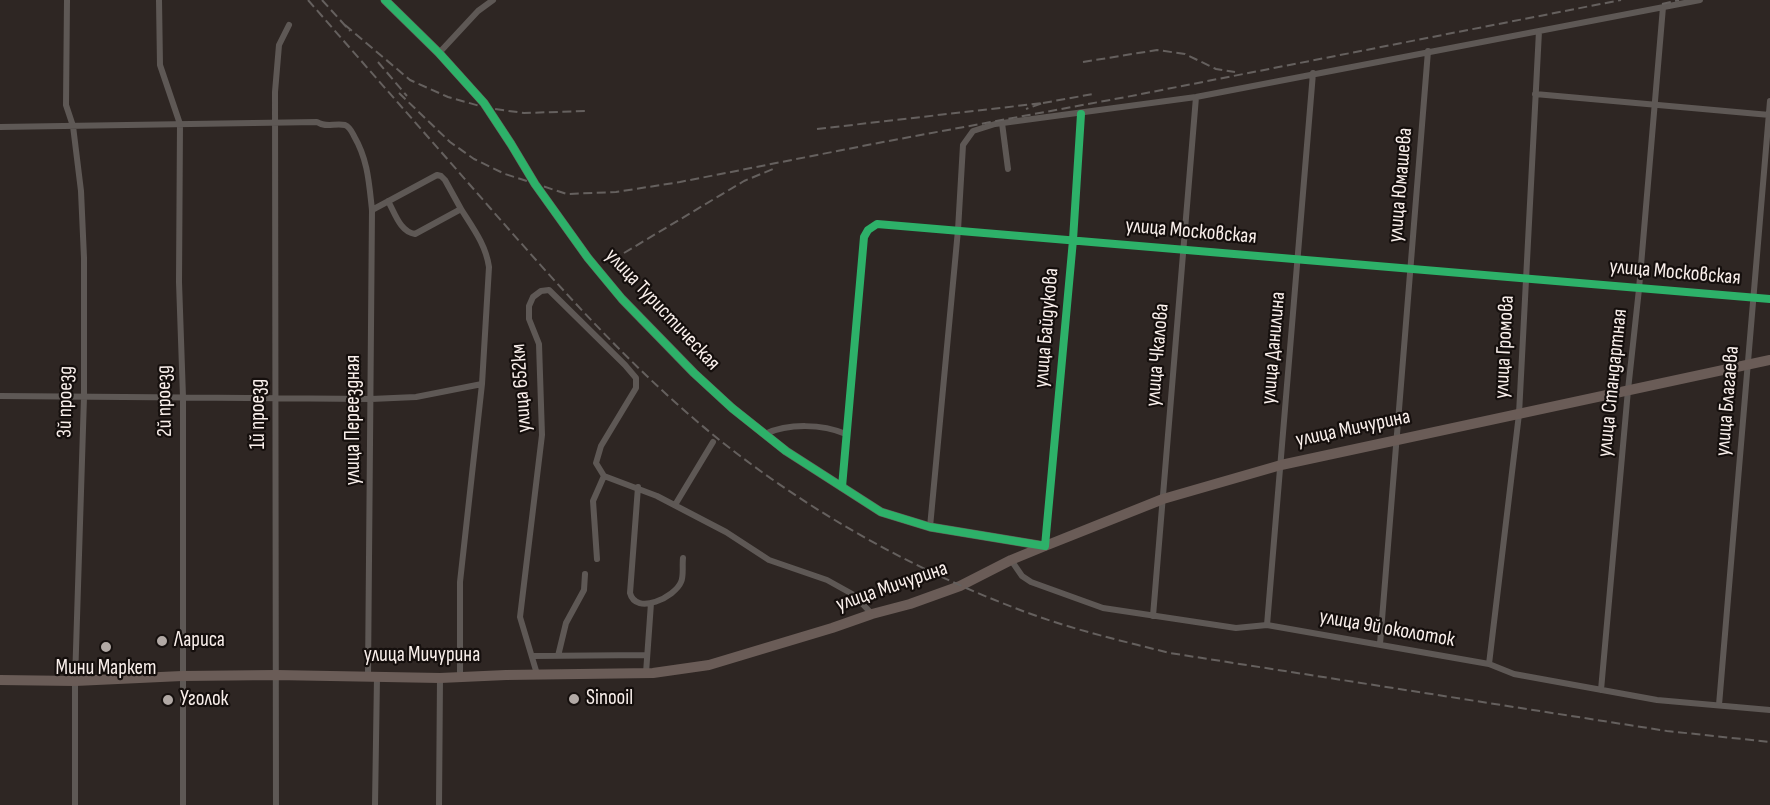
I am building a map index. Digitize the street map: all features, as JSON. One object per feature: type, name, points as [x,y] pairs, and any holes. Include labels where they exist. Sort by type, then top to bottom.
[{"type":"main road","name":"улица Мичурина","points":[[0,680],[75,681],[182,676],[276,675],[440,678],[646,673],[717,663],[910,604],[960,586],[1011,560],[1163,499],[1281,465],[1770,360]]},
{"type":"street","name":"3й проезд","points":[[68,0],[66,105],[73,126],[81,191],[84,258],[84,397],[75,681],[75,805]]},
{"type":"street","name":"2й проезд","points":[[159,0],[160,65],[180,124],[183,805]]},
{"type":"street","name":"улица Туристическая","points":[[385,0],[440,53],[484,103],[512,144],[535,184],[588,258],[622,299],[694,373],[732,408],[786,451],[881,512],[930,527],[1045,546]]},
{"type":"street","points":[[440,53],[478,11],[492,0]]},
{"type":"street","points":[[930,527],[958,231],[963,145],[973,131],[1002,123],[1196,97],[1700,0]]},
{"type":"street","name":"улица Стандартная","points":[[1601,690],[1663,7]]},
{"type":"street","name":"1й проезд","points":[[276,805],[275,92],[279,45],[289,25]]},
{"type":"street","name":"улица Громова","points":[[1489,664],[1519,414],[1539,31]]},
{"type":"street","name":"улица Юмашева","points":[[1380,644],[1428,51]]},
{"type":"street","name":"улица Данилина","points":[[1267,625],[1313,73]]},
{"type":"street","points":[[1535,94],[1770,115]]},
{"type":"street","name":"улица Чкалова","points":[[1153,616],[1196,97]]},
{"type":"street","name":"улица Благаева","points":[[1719,705],[1770,100]]},
{"type":"street","name":"улица Байдукова","points":[[1045,546],[1073,240],[1081,114]]},
{"type":"street","points":[[0,127],[275,122]]},
{"type":"street","name":"улица Переездная","points":[[275,122],[317,122],[323,126],[345,125],[353,133],[368,165],[372,210],[371,399],[375,805]]},
{"type":"street","points":[[1002,123],[1008,169]]},
{"type":"street","points":[[372,210],[437,175],[445,180],[487,254],[489,267],[482,384],[460,582],[460,676]]},
{"type":"street","points":[[388,201],[403,229],[415,234],[461,209]]},
{"type":"street","name":"улица Московская","points":[[842,486],[864,237],[868,230],[877,224],[1770,299]]},
{"type":"street","name":"улица 652км","points":[[537,674],[520,617],[542,435],[539,344],[529,319],[528,306],[533,297],[541,291],[549,290],[626,365],[636,378],[636,388],[601,446],[596,463],[604,476],[593,501],[597,559]]},
{"type":"street","points":[[0,396],[371,399],[416,397],[482,384]]},
{"type":"street","points":[[765,435],[776,430],[791,428],[828,428],[846,434]]},
{"type":"street","points":[[675,505],[713,442]]},
{"type":"street","points":[[604,476],[638,487],[675,505],[726,532],[769,560],[827,580],[854,596],[872,614]]},
{"type":"street","points":[[638,487],[631,598],[637,602],[651,603],[676,589],[682,581],[683,558]]},
{"type":"street","name":"улица 9й околоток","points":[[1011,560],[1022,576],[1031,582],[1103,608],[1236,628],[1267,625],[1489,664],[1514,674],[1657,700],[1770,710]]},
{"type":"street","points":[[558,656],[566,623],[584,590],[585,574]]},
{"type":"street","points":[[646,673],[651,603]]},
{"type":"street","points":[[533,656],[647,655]]},
{"type":"street","points":[[439,805],[440,678]]},
{"type":"railway","points":[[308,0],[544,269],[656,385],[717,438],[786,489],[897,555],[975,592],[1053,622],[1170,653],[1667,731],[1770,742]]},
{"type":"railway","points":[[322,0],[350,31]]},
{"type":"railway","points":[[399,93],[450,142],[474,159],[505,174],[567,194],[616,192],[680,182],[1126,97],[1621,0]]},
{"type":"railway","points":[[1662,4],[1679,0]]},
{"type":"railway","points":[[345,25],[410,80],[448,97],[487,108],[524,113],[585,111]]},
{"type":"railway","points":[[1083,62],[1157,50],[1185,54],[1216,69],[1235,72]]},
{"type":"railway","points":[[378,62],[407,96]]},
{"type":"railway","points":[[1043,103],[1093,94]]},
{"type":"railway","points":[[817,129],[1043,103],[1026,109]]},
{"type":"railway","points":[[624,253],[744,181],[773,169]]},
{"type":"cycle path","points":[[385,0],[439,53],[484,103],[535,184],[588,258],[622,299],[694,373],[732,408],[786,451],[881,512],[930,527],[1045,546],[1073,240],[1081,114]]},
{"type":"cycle path","points":[[842,487],[864,237],[868,230],[877,224],[1770,299]]},
{"type":"place","name":"Лариса","points":[[162,641]]},
{"type":"place","name":"Мини Маркет","points":[[106,647]]},
{"type":"place","name":"Sinooil","points":[[574,699]]},
{"type":"place","name":"Уголок","points":[[168,700]]}]
